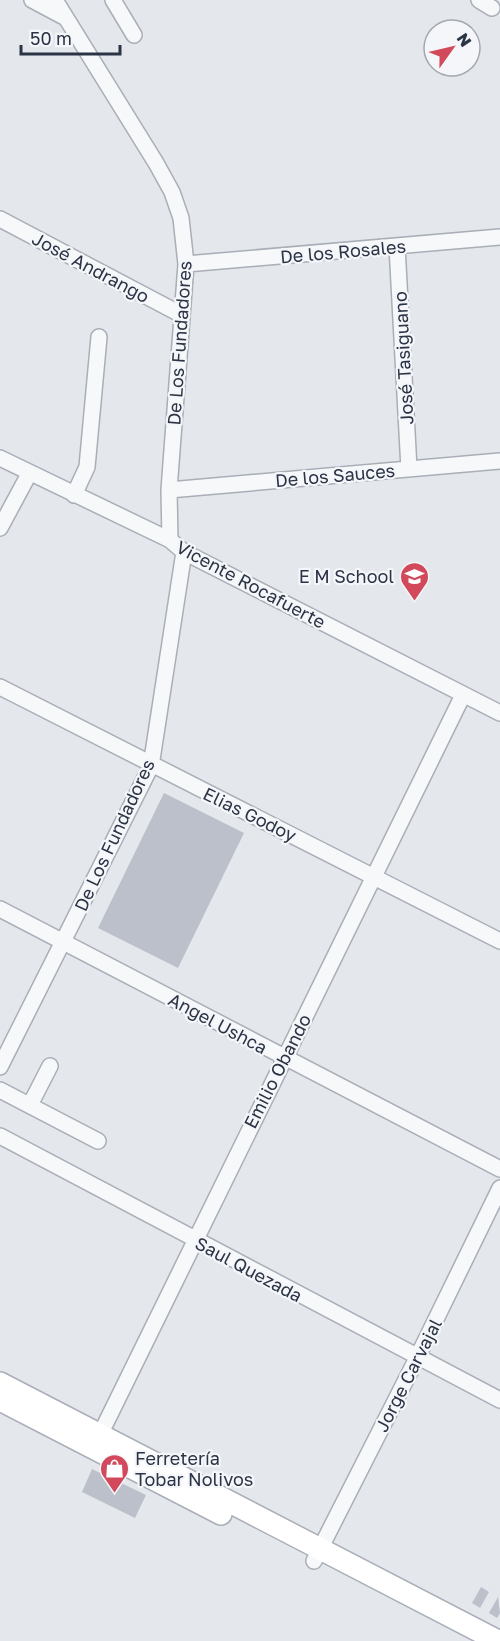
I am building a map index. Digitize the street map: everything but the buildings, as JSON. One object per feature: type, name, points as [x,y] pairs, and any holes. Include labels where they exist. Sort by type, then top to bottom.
[{"type":"main road","points":[[0,1383],[97,1441],[317,1555],[498,1641]]},
{"type":"main road","points":[[0,1400],[97,1441]]},
{"type":"main road","points":[[317,1555],[468,1641]]},
{"type":"street","points":[[32,0],[66,18]]},
{"type":"street","name":"De Los Fundadores","points":[[55,0],[172,192],[181,218],[186,264],[169,490],[170,540]]},
{"type":"street","points":[[113,0],[134,35]]},
{"type":"street","name":"José Andrango","points":[[0,219],[182,315]]},
{"type":"street","name":"De los Rosales","points":[[186,264],[500,237]]},
{"type":"street","name":"José Tasiguano","points":[[397,246],[409,469]]},
{"type":"street","points":[[74,495],[87,466],[99,337]]},
{"type":"street","name":"Vicente Rocafuerte","points":[[0,458],[29,474],[170,540],[184,552],[500,713]]},
{"type":"street","name":"De los Sauces","points":[[169,490],[500,461]]},
{"type":"street","points":[[0,528],[29,474]]},
{"type":"street","name":"De Los Fundadores","points":[[0,1067],[151,766],[184,552]]},
{"type":"street","name":"Elias Godoy","points":[[0,687],[151,766],[376,876],[500,941]]},
{"type":"street","name":"Emilio Obando","points":[[97,1441],[463,695]]},
{"type":"street","name":"Angel Ushca","points":[[0,909],[500,1169]]},
{"type":"street","points":[[30,1105],[50,1066]]},
{"type":"street","points":[[0,1090],[98,1141]]},
{"type":"street","name":"Saul Quezada","points":[[0,1136],[500,1400]]},
{"type":"street","name":"Jorge Carvajal","points":[[317,1555],[500,1188]]},
{"type":"place","name":"E M School","points":[[415,602]]},
{"type":"place","name":"Ferretería Tobar Nolivos","points":[[114,1494]]}]
